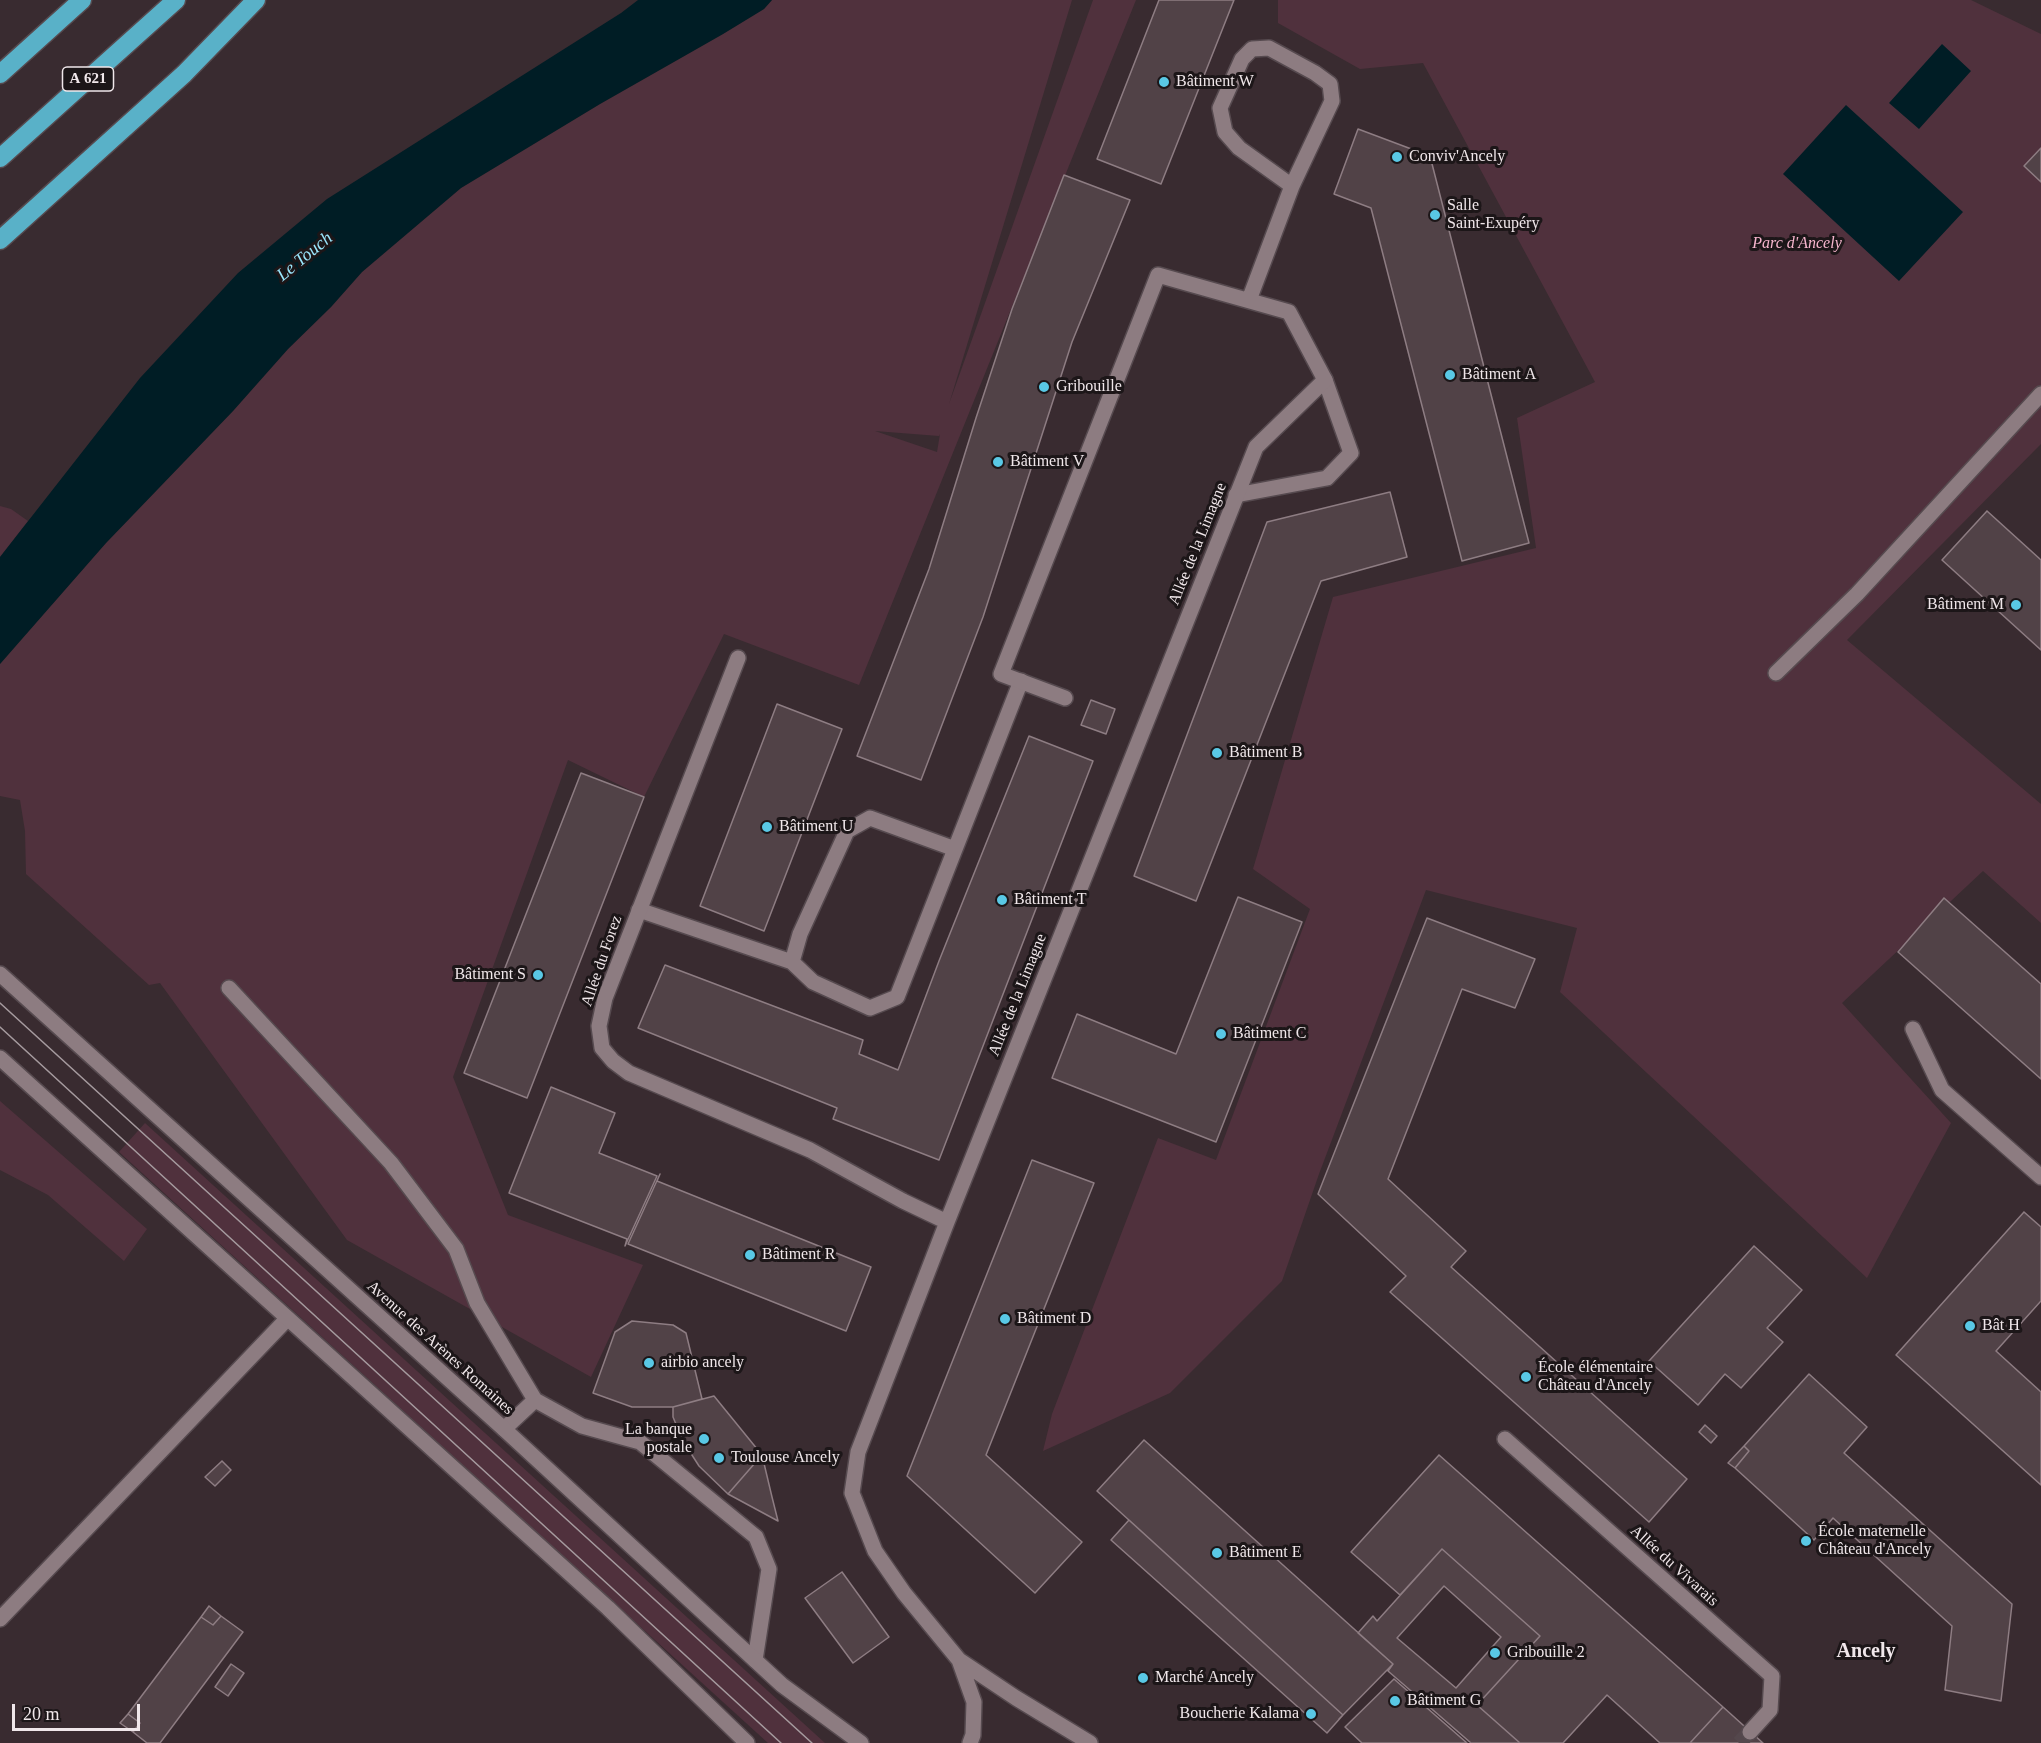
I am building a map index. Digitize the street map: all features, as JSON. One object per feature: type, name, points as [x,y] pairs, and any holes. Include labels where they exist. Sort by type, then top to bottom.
[{"type":"highway","points":[[0,74],[82,0]]},
{"type":"highway","name":"A 621","points":[[0,158],[176,0]]},
{"type":"highway","points":[[0,240],[184,74],[256,0]]},
{"type":"street","points":[[1249,300],[1292,186],[1332,101],[1330,84],[1269,48],[1252,49],[1242,59],[1221,108],[1226,132],[1239,148],[1292,186]]},
{"type":"street","points":[[1065,698],[1000,674],[1158,275],[1289,312],[1324,380],[1351,453],[1327,478],[1236,495]]},
{"type":"street","name":"Allée de la Limagne","points":[[970,1743],[973,1735],[974,1702],[959,1660],[904,1593],[875,1551],[852,1493],[858,1452],[1236,495],[1257,447],[1324,380]]},
{"type":"street","points":[[1776,673],[1857,594],[2041,394]]},
{"type":"street","name":"Allée du Forez","points":[[738,658],[605,998],[600,1026],[602,1048],[613,1061],[629,1073],[810,1150],[903,1201],[947,1222]]},
{"type":"street","points":[[639,910],[792,962],[813,982],[870,1008],[897,997],[1021,681]]},
{"type":"street","points":[[792,962],[800,934],[847,831],[870,818],[955,849]]},
{"type":"street","name":"Avenue des Arènes Romaines","points":[[0,974],[504,1429],[782,1685],[861,1743]]},
{"type":"street","points":[[229,988],[391,1163],[456,1249],[477,1303],[536,1400],[582,1426],[640,1442],[756,1537],[769,1569],[755,1660]]},
{"type":"street","points":[[1913,1029],[1942,1090],[2041,1177]]},
{"type":"street","points":[[0,1058],[608,1608],[747,1743]]},
{"type":"street","points":[[0,1619],[288,1319]]},
{"type":"street","points":[[504,1429],[536,1400]]},
{"type":"street","name":"Allée du Vivarais","points":[[1505,1439],[1772,1676],[1770,1710],[1750,1732]]},
{"type":"street","points":[[959,1660],[1090,1743]]},
{"type":"green space","points":[[772,0],[1072,0],[949,404],[1093,0],[1136,0],[859,685],[724,634],[644,797],[568,760],[453,1077],[508,1215],[643,1265],[591,1377],[347,1240],[160,983],[149,985],[26,874],[25,831],[20,800],[0,796],[0,664],[106,543],[362,272],[461,188],[764,9]],"holes":[[[875,431],[939,436],[940,434],[937,452]]]},
{"type":"green space","name":"Parc d'Ancely","points":[[1278,0],[1971,0],[2041,34],[2041,444],[1847,640],[2041,804],[2041,923],[1983,871],[1842,1003],[1951,1123],[1867,1278],[1560,992],[1577,928],[1426,890],[1319,1174],[1282,1281],[1170,1393],[1043,1451],[1052,1414],[1158,1138],[1216,1160],[1310,909],[1253,869],[1333,597],[1536,548],[1517,418],[1595,382],[1423,63],[1360,69],[1278,23]]},
{"type":"green space","points":[[0,506],[11,509],[28,521],[0,557]]},
{"type":"green space","points":[[0,1101],[147,1229],[124,1261],[48,1195],[0,1170]]},
{"type":"green space","points":[[145,1123],[825,1743],[768,1743],[119,1152]]},
{"type":"water","name":"Le Touch","points":[[638,0],[772,0],[764,9],[723,34],[600,104],[461,188],[362,272],[106,543],[0,664],[0,557],[140,378],[238,273],[327,199]]},
{"type":"water","points":[[1942,44],[1971,71],[1919,129],[1889,103]]},
{"type":"water","points":[[1846,105],[1963,212],[1899,281],[1783,174]]},
{"type":"building","name":"Bâtiment W","points":[[1159,0],[1234,0],[1161,184],[1097,159]]},
{"type":"building","name":"Bâtiment A","points":[[1358,129],[1430,156],[1529,543],[1462,561],[1371,208],[1334,194]]},
{"type":"building","points":[[2041,148],[2041,182],[2024,166]]},
{"type":"building","name":"Bâtiment V","points":[[1064,175],[1130,200],[1072,342],[983,617],[921,780],[857,756],[929,569],[1012,309]]},
{"type":"building","name":"Bâtiment B","points":[[1390,492],[1407,557],[1321,581],[1196,901],[1134,876],[1267,522]]},
{"type":"building","name":"Bâtiment M","points":[[1987,511],[2041,560],[2041,650],[1942,560]]},
{"type":"building","points":[[1091,700],[1115,709],[1106,734],[1081,725]]},
{"type":"building","name":"Bâtiment U","points":[[777,704],[842,729],[764,931],[700,906]]},
{"type":"building","name":"Bâtiment T","points":[[1029,736],[1093,761],[939,1160],[833,1119],[837,1108],[638,1028],[665,965],[863,1040],[859,1054],[898,1070]]},
{"type":"building","name":"Bâtiment S","points":[[581,773],[644,797],[527,1098],[464,1073]]},
{"type":"building","name":"Bâtiment C","points":[[1238,897],[1302,922],[1216,1142],[1052,1078],[1077,1014],[1176,1054]]},
{"type":"building","points":[[1944,898],[2041,984],[2041,1079],[1898,952]]},
{"type":"building","points":[[1427,918],[1535,959],[1515,1008],[1462,989],[1388,1179],[1466,1251],[1451,1267],[1687,1479],[1649,1522],[1390,1292],[1406,1276],[1318,1194]]},
{"type":"building","points":[[551,1087],[615,1113],[599,1153],[657,1176],[625,1246],[627,1239],[509,1193]]},
{"type":"building","name":"Bâtiment D","points":[[1032,1160],[1094,1183],[986,1455],[1082,1542],[1035,1593],[907,1476]]},
{"type":"building","name":"Bâtiment R","points":[[660,1174],[657,1181],[871,1267],[846,1331],[628,1244]]},
{"type":"building","name":"Bât H","points":[[2024,1212],[2041,1227],[2041,1301],[1996,1351],[2041,1392],[2041,1485],[1896,1355]]},
{"type":"building","points":[[1754,1246],[1802,1290],[1767,1328],[1783,1342],[1741,1388],[1725,1374],[1698,1405],[1649,1361]]},
{"type":"building","name":"airbio ancely","points":[[632,1321],[673,1325],[686,1333],[702,1399],[673,1407],[632,1407],[593,1393],[615,1332]]},
{"type":"building","points":[[1809,1374],[1867,1427],[1844,1453],[2012,1604],[2001,1701],[1945,1690],[1952,1626],[1833,1518],[1814,1540],[1735,1468],[1749,1451],[1744,1446]]},
{"type":"building","points":[[714,1396],[762,1455],[728,1494],[699,1466],[683,1441],[673,1417],[673,1407]]},
{"type":"building","points":[[1705,1425],[1717,1436],[1711,1443],[1699,1432]]},
{"type":"building","name":"Bâtiment E","points":[[1144,1440],[1393,1664],[1343,1715],[1097,1491]]},
{"type":"building","points":[[1744,1446],[1749,1451],[1735,1468],[1728,1463]]},
{"type":"building","points":[[762,1455],[772,1497],[778,1521],[728,1494]]},
{"type":"building","points":[[1439,1455],[1723,1707],[1690,1743],[1660,1743],[1607,1695],[1563,1743],[1520,1743],[1477,1705],[1540,1636],[1442,1549],[1400,1595],[1351,1552]]},
{"type":"building","points":[[222,1461],[231,1470],[215,1486],[205,1477]]},
{"type":"building","points":[[1129,1520],[1343,1715],[1327,1733],[1111,1540]]},
{"type":"building","points":[[1442,1549],[1540,1636],[1477,1705],[1520,1743],[1471,1743],[1388,1671],[1393,1664],[1358,1633],[1373,1616],[1377,1621]],"holes":[[[1444,1586],[1501,1637],[1456,1688],[1397,1638]]]},
{"type":"building","points":[[842,1572],[889,1637],[853,1663],[805,1598]]},
{"type":"building","points":[[209,1606],[221,1616],[213,1625],[201,1617]]},
{"type":"building","points":[[221,1616],[243,1632],[160,1743],[147,1743],[133,1732],[140,1723],[128,1714],[201,1617],[213,1625]]},
{"type":"building","points":[[231,1664],[244,1673],[228,1696],[215,1687]]},
{"type":"building","name":"Bâtiment G","points":[[1394,1679],[1467,1743],[1362,1743],[1345,1727]]},
{"type":"building","points":[[1723,1707],[1763,1743],[1690,1743]]},
{"type":"building","points":[[128,1714],[140,1723],[133,1732],[120,1723]]},
{"type":"tunnel","points":[[1739,1743],[1750,1732]]},
{"type":"tram line","points":[[0,1003],[812,1743]]},
{"type":"tram line","points":[[0,1027],[781,1743]]},
{"type":"place","name":"Bâtiment W","points":[[1164,82]]},
{"type":"place","name":"Conviv'Ancely","points":[[1397,157]]},
{"type":"place","name":"Salle Saint-Exupéry","points":[[1435,215]]},
{"type":"place","name":"Bâtiment A","points":[[1450,375]]},
{"type":"place","name":"Gribouille","points":[[1044,387]]},
{"type":"place","name":"Bâtiment V","points":[[998,462]]},
{"type":"place","name":"Bâtiment M","points":[[2016,605]]},
{"type":"place","name":"Bâtiment B","points":[[1217,753]]},
{"type":"place","name":"Bâtiment U","points":[[767,827]]},
{"type":"place","name":"Bâtiment T","points":[[1002,900]]},
{"type":"place","name":"Bâtiment S","points":[[538,975]]},
{"type":"place","name":"Bâtiment C","points":[[1221,1034]]},
{"type":"place","name":"Bâtiment R","points":[[750,1255]]},
{"type":"place","name":"Bâtiment D","points":[[1005,1319]]},
{"type":"place","name":"Bât H","points":[[1970,1326]]},
{"type":"place","name":"airbio ancely","points":[[649,1363]]},
{"type":"place","name":"École élémentaire Château d'Ancely","points":[[1526,1377]]},
{"type":"place","name":"La banque postale","points":[[704,1439]]},
{"type":"place","name":"Toulouse Ancely","points":[[719,1458]]},
{"type":"place","name":"École maternelle Château d'Ancely","points":[[1806,1541]]},
{"type":"place","name":"Bâtiment E","points":[[1217,1553]]},
{"type":"place","name":"Gribouille 2","points":[[1495,1653]]},
{"type":"place","name":"Marché Ancely","points":[[1143,1678]]},
{"type":"place","name":"Bâtiment G","points":[[1395,1701]]},
{"type":"place","name":"Boucherie Kalama","points":[[1311,1714]]},
{"type":"district","name":"Ancely","points":[[1866,1652]]}]
